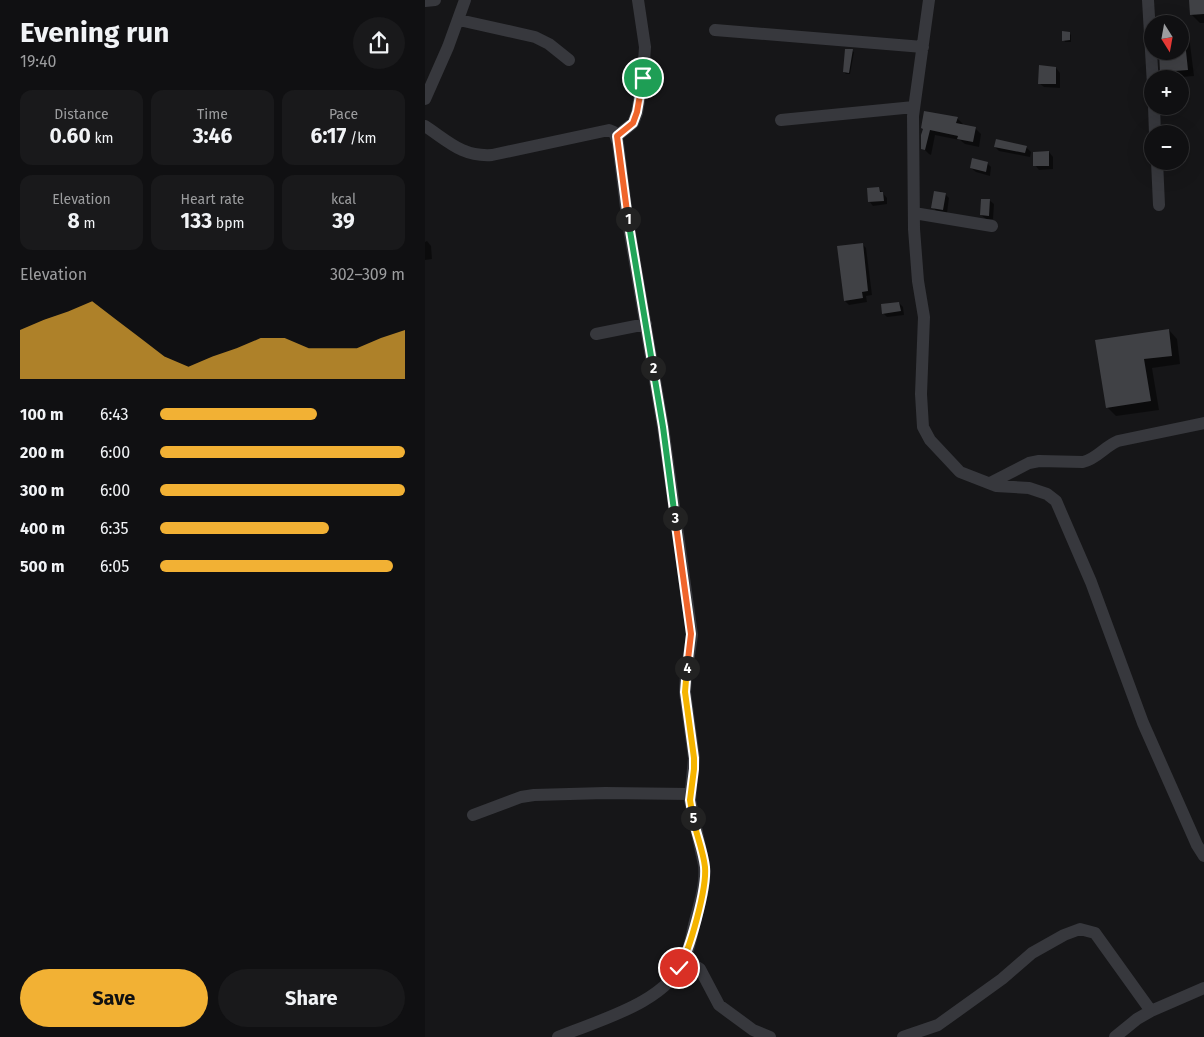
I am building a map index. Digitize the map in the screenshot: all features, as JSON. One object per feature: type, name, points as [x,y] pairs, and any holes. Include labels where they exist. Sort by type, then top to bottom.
[{"type":"street","points":[[425,1],[435,0]]},
{"type":"street","points":[[425,99],[459,20],[465,0]]},
{"type":"street","points":[[617,136],[633,123],[637,112],[643,78],[645,47],[638,0]]},
{"type":"street","points":[[929,0],[914,107],[914,213],[919,281],[924,317],[921,394],[923,427],[930,440],[960,472],[990,483],[1029,488],[1047,494],[1056,501],[1081,558],[1163,772],[1204,856]]},
{"type":"street","points":[[1148,0],[1152,70]]},
{"type":"street","points":[[459,20],[535,37],[549,44],[569,60]]},
{"type":"street","points":[[715,30],[923,46]]},
{"type":"street","points":[[781,120],[914,107]]},
{"type":"street","points":[[425,126],[463,151],[480,156],[609,130],[615,132],[627,216],[663,427],[691,634],[685,692],[694,758],[690,794],[693,821],[704,865],[703,891],[685,958],[663,988],[635,1006],[558,1037]]},
{"type":"street","points":[[1157,170],[1159,205]]},
{"type":"street","points":[[914,213],[992,226]]},
{"type":"street","points":[[596,334],[645,324]]},
{"type":"street","points":[[990,483],[1039,461],[1083,462],[1090,460],[1118,441],[1204,423]]},
{"type":"street","points":[[473,815],[534,795],[605,793],[690,794]]},
{"type":"street","points":[[903,1037],[938,1025],[1002,979],[1032,953],[1064,935],[1080,929],[1095,933],[1151,1011]]},
{"type":"street","points":[[685,958],[700,969],[719,1005],[753,1030],[770,1037]]},
{"type":"street","points":[[1115,1037],[1137,1019],[1151,1011],[1204,988]]},
{"type":"building","points":[[1189,0],[1204,0],[1204,14],[1190,15]]},
{"type":"building","points":[[1062,31],[1070,32],[1070,40],[1062,41]]},
{"type":"building","points":[[845,49],[853,49],[849,73],[843,72]]},
{"type":"building","points":[[1159,60],[1187,60],[1188,70],[1160,70]]},
{"type":"building","points":[[1039,65],[1056,67],[1056,84],[1038,84]]},
{"type":"building","points":[[924,111],[958,117],[956,123],[976,127],[973,142],[957,139],[958,136],[930,130],[925,150],[921,149],[923,129],[921,128]]},
{"type":"building","points":[[996,139],[1027,146],[1025,153],[994,147]]},
{"type":"building","points":[[1049,151],[1049,166],[1033,166],[1033,152]]},
{"type":"building","points":[[972,158],[988,162],[986,172],[970,168]]},
{"type":"building","points":[[879,187],[880,192],[883,192],[884,201],[868,202],[867,188]]},
{"type":"building","points":[[934,191],[946,193],[943,210],[931,208]]},
{"type":"building","points":[[981,199],[990,199],[989,216],[980,215]]},
{"type":"building","points":[[863,243],[868,291],[862,292],[863,298],[844,301],[837,246]]},
{"type":"building","points":[[899,302],[901,311],[882,314],[881,304]]},
{"type":"building","points":[[1169,329],[1172,356],[1144,359],[1151,401],[1106,408],[1095,340]]},
{"type":"route","points":[[643,78],[637,112],[633,123],[617,136],[627,216],[663,427],[691,634],[685,692],[694,758],[690,800],[705,874],[703,891],[685,958],[679,968]]}]
